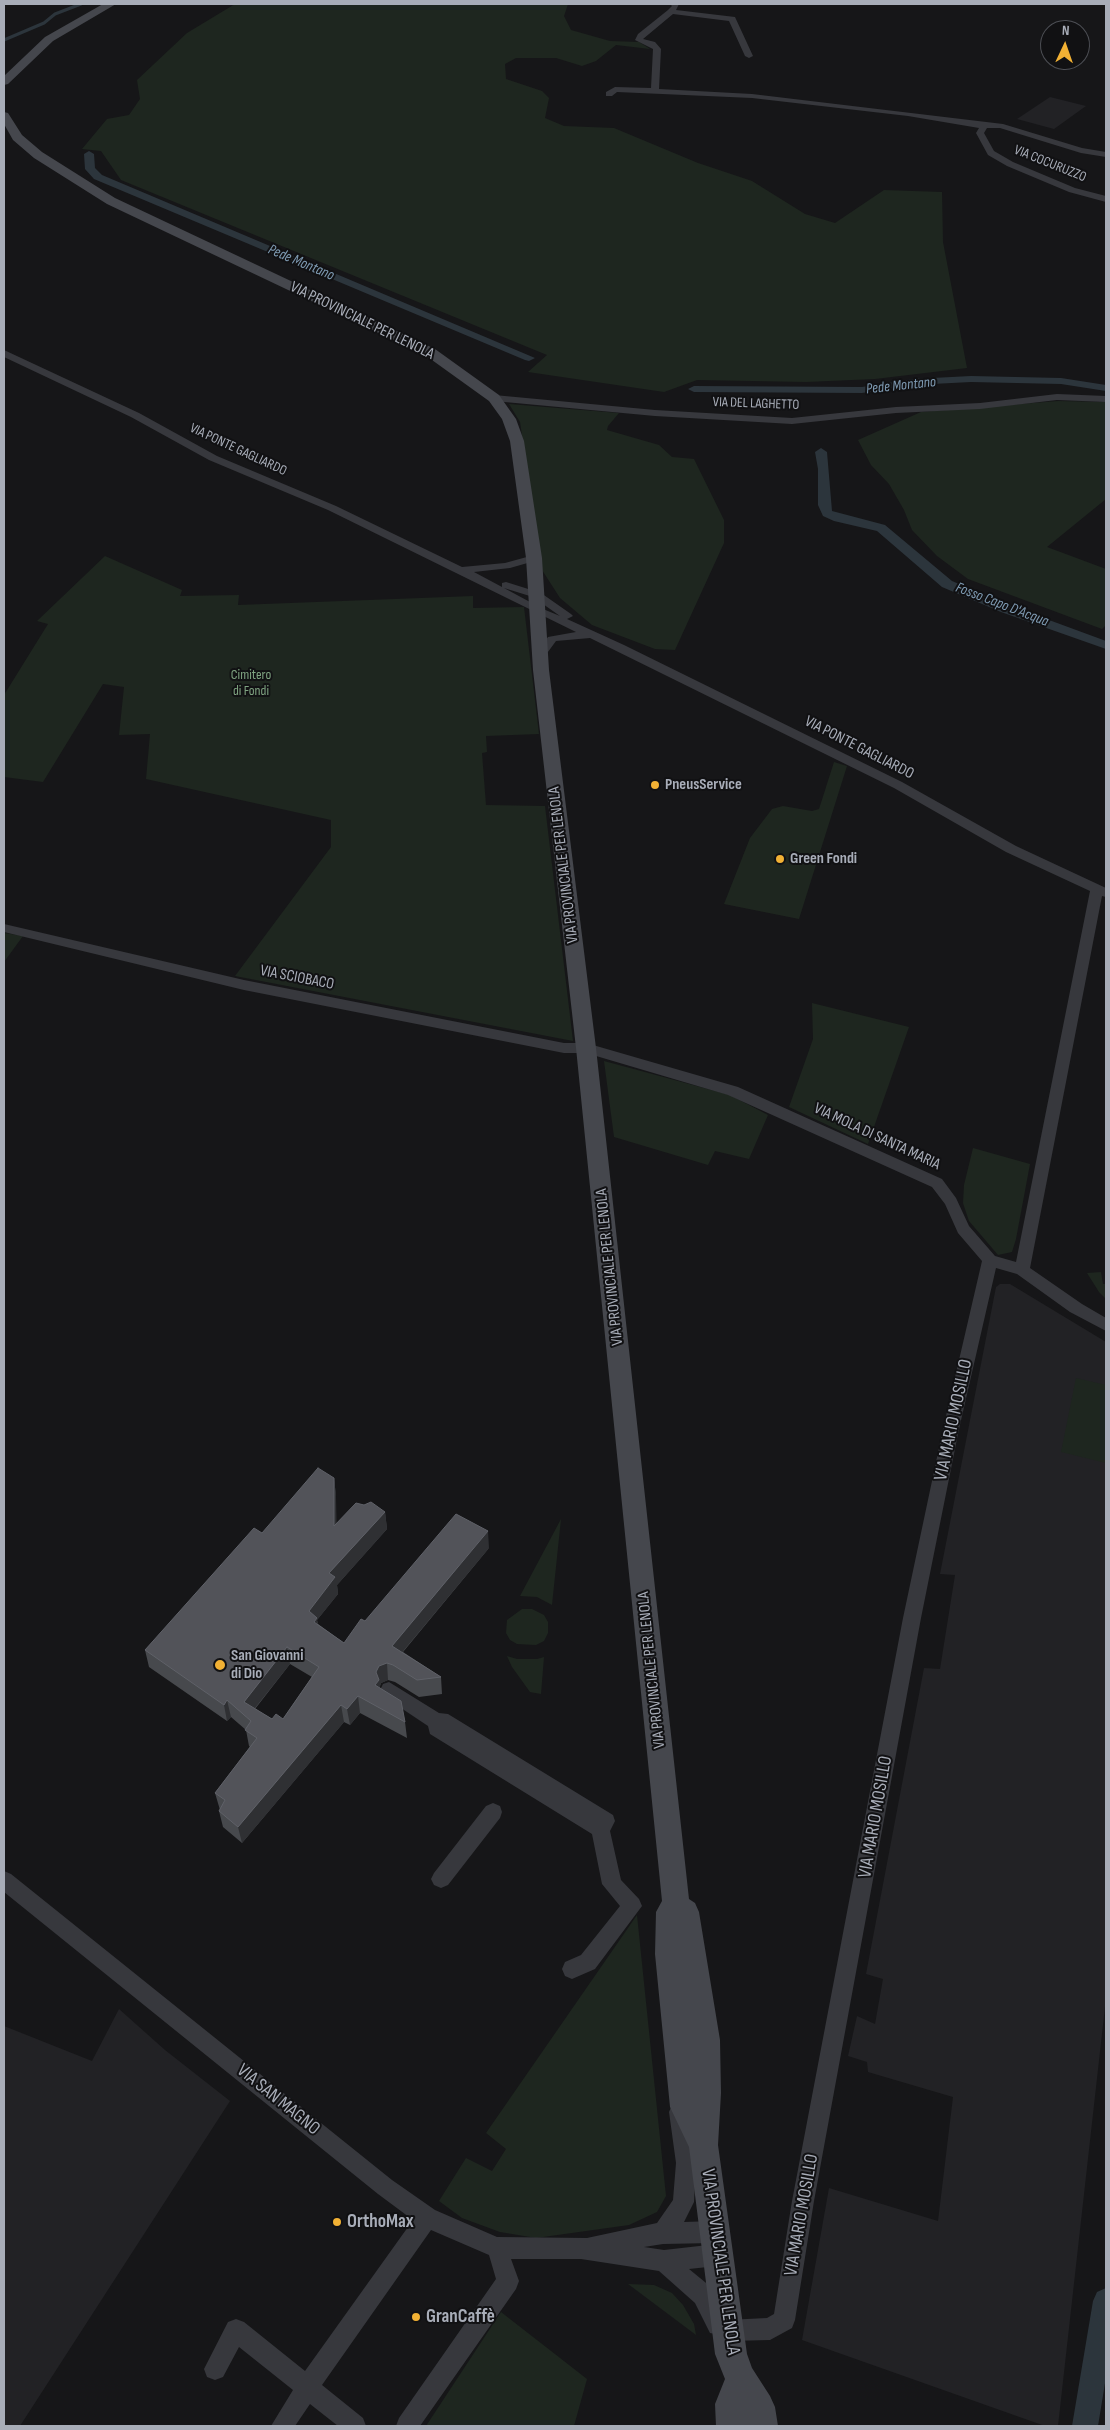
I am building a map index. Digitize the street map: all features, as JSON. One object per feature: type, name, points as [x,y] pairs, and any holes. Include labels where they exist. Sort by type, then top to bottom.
[{"type":"main road","points":[[4,81],[49,39],[72,24],[111,4]]},
{"type":"main road","name":"VIA PROVINCIALE PER LENOLA","points":[[4,115],[17,138],[38,155],[111,201],[430,352],[494,398],[509,419],[517,441],[534,558],[541,654],[540,670],[586,1048],[676,1906]]},
{"type":"main road","name":"VIA PROVINCIALE PER LENOLA","points":[[676,1906],[670,1912],[670,1954],[685,2107],[703,2145]]},
{"type":"main road","name":"VIA PROVINCIALE PER LENOLA","points":[[676,1906],[685,1912],[706,2040],[707,2093],[703,2145],[715,2244],[733,2354]]},
{"type":"main road","points":[[732,2426],[733,2354]]},
{"type":"main road","points":[[733,2354],[759,2408],[762,2426]]},
{"type":"street","points":[[655,91],[657,49],[652,44],[638,40],[671,12],[676,6],[674,4]]},
{"type":"street","points":[[671,12],[732,19],[749,56]]},
{"type":"street","points":[[609,94],[615,89],[752,96],[908,114],[984,126]]},
{"type":"street","name":"VIA COCURUZZO","points":[[1106,154],[1081,150],[1000,126],[984,126],[980,133],[991,153],[1010,164],[1072,190],[1106,199]]},
{"type":"street","name":"VIA PONTE GAGLIARDO","points":[[4,353],[135,415],[212,458],[332,508],[461,570],[538,603],[594,636],[891,781],[1011,849],[1102,891]]},
{"type":"street","name":"VIA DEL LAGHETTO","points":[[494,398],[655,414],[792,421],[896,410],[980,406],[1058,397],[1106,399]]},
{"type":"street","points":[[461,570],[506,566],[534,558]]},
{"type":"street","name":"VIA PONTE GAGLIARDO","points":[[461,570],[538,603]]},
{"type":"street","name":"VIA PONTE GAGLIARDO","points":[[541,654],[552,639],[569,634],[594,636]]},
{"type":"street","points":[[1022,1270],[1102,891]]},
{"type":"street","name":"VIA SCIOBACO","points":[[4,928],[244,985],[564,1048],[586,1048]]},
{"type":"street","name":"VIA MOLA DI SANTA MARIA","points":[[586,1048],[733,1090],[937,1183],[951,1202],[963,1229],[990,1260]]},
{"type":"street","points":[[990,1260],[1022,1270],[1076,1308],[1106,1326]]},
{"type":"street","name":"VIA MARIO MOSILLO","points":[[733,2354],[784,2320],[804,2201],[912,1618],[951,1428],[990,1260]]},
{"type":"street","points":[[389,1690],[440,1724]]},
{"type":"street","points":[[572,1969],[588,1962],[632,1906],[612,1884],[600,1829],[518,1782],[436,1728],[442,1720],[606,1821],[600,1829]]},
{"type":"street","points":[[441,1879],[493,1812]]},
{"type":"street","name":"VIA SAN MAGNO","points":[[4,1880],[385,2187],[427,2218],[497,2248],[581,2248],[664,2261],[715,2244]]},
{"type":"street","points":[[663,2233],[674,2219],[683,2202],[686,2163],[667,2015],[670,1954]]},
{"type":"street","points":[[282,2426],[308,2386],[427,2218]]},
{"type":"street","name":"VIA SAN MAGNO","points":[[581,2248],[663,2233],[715,2244]]},
{"type":"street","points":[[407,2426],[508,2281],[497,2248]]},
{"type":"street","points":[[664,2261],[704,2295],[733,2354]]},
{"type":"street","points":[[214,2369],[236,2330],[308,2386],[355,2426]]},
{"type":"shaded area","points":[[1050,97],[1086,106],[1054,129],[1017,119]]},
{"type":"shaded area","points":[[1000,1284],[1010,1284],[1106,1342],[1106,1998],[1058,2426],[1045,2426],[802,2340],[829,2188],[938,2221],[953,2097],[868,2072],[867,2062],[848,2056],[857,2016],[875,2024],[883,1979],[866,1974],[924,1668],[940,1669],[955,1575],[940,1574],[996,1287]]},
{"type":"shaded area","points":[[119,2009],[165,2050],[230,2101],[20,2426],[4,2426],[4,2026],[92,2061]]},
{"type":"green space","points":[[235,4],[568,4],[564,16],[571,30],[610,41],[639,42],[650,49],[616,45],[596,61],[582,66],[556,58],[516,58],[505,64],[506,79],[542,91],[549,98],[545,118],[564,126],[614,128],[698,163],[752,181],[805,214],[835,223],[884,190],[942,192],[943,242],[967,368],[875,379],[806,382],[697,380],[664,392],[528,372],[547,355],[121,180],[101,151],[82,149],[107,119],[129,115],[140,99],[137,80],[187,33]]},
{"type":"green space","points":[[1058,401],[1106,402],[1106,499],[1047,547],[1106,569],[1106,625],[1102,629],[968,579],[937,556],[912,530],[904,510],[889,484],[871,465],[858,440],[921,412]]},
{"type":"green space","points":[[509,404],[619,413],[607,430],[659,445],[672,457],[694,459],[724,520],[724,543],[675,650],[655,649],[592,625],[560,598],[542,570],[520,422]]},
{"type":"green space","name":"Cimitero di Fondi","points":[[105,556],[182,590],[180,596],[239,595],[238,605],[473,596],[473,608],[524,607],[539,734],[486,736],[487,752],[482,753],[486,805],[545,806],[573,1041],[235,976],[331,847],[331,820],[146,779],[150,734],[119,735],[124,687],[103,684],[43,782],[4,777],[4,695],[48,624],[37,621]]},
{"type":"green space","name":"Green Fondi","points":[[834,762],[847,766],[799,919],[724,904],[750,838],[772,809],[783,806],[812,811],[819,809]]},
{"type":"green space","points":[[4,933],[23,936],[4,962]]},
{"type":"green space","points":[[812,1003],[909,1027],[868,1144],[789,1107],[813,1039]]},
{"type":"green space","points":[[604,1061],[730,1095],[768,1115],[749,1159],[715,1151],[708,1165],[614,1137]]},
{"type":"green space","points":[[973,1148],[1030,1164],[1012,1252],[998,1255],[969,1221],[963,1203],[964,1185]]},
{"type":"green space","points":[[1101,1272],[1103,1284],[1106,1284],[1106,1299],[1099,1292],[1087,1273]]},
{"type":"green space","points":[[1076,1378],[1106,1385],[1106,1463],[1061,1452]]},
{"type":"green space","points":[[561,1519],[552,1605],[537,1597],[520,1596]]},
{"type":"green space","points":[[522,1609],[532,1609],[544,1615],[548,1622],[548,1633],[544,1641],[536,1645],[517,1644],[510,1640],[506,1633],[507,1620]]},
{"type":"green space","points":[[507,1656],[517,1659],[544,1657],[541,1694],[530,1692],[512,1667]]},
{"type":"green space","points":[[637,1915],[666,2196],[657,2212],[629,2225],[536,2238],[500,2232],[462,2218],[439,2201],[466,2158],[492,2171],[506,2149],[486,2133]]},
{"type":"green space","points":[[628,2284],[654,2285],[672,2293],[683,2305],[694,2324],[696,2335]]},
{"type":"green space","points":[[501,2312],[587,2379],[574,2426],[426,2426]]},
{"type":"building","name":"San Giovanni di Dio","points":[[318,1468],[334,1478],[334,1526],[356,1503],[364,1505],[371,1502],[385,1512],[329,1573],[335,1577],[309,1611],[317,1618],[314,1622],[344,1643],[361,1619],[365,1621],[456,1514],[488,1531],[392,1646],[441,1677],[417,1680],[387,1663],[379,1666],[376,1672],[379,1680],[375,1685],[401,1701],[405,1722],[358,1696],[347,1709],[341,1705],[238,1827],[219,1811],[225,1800],[215,1793],[257,1738],[245,1730],[251,1721],[227,1700],[224,1705],[145,1650],[254,1528],[262,1533]],"holes":[[[287,1647],[319,1667],[283,1719],[276,1714],[272,1719],[244,1702]]]},
{"type":"waterway","points":[[4,40],[44,23],[55,14],[81,4]]},
{"type":"waterway","name":"Pede Montano","points":[[89,154],[90,169],[98,177],[529,358]]},
{"type":"waterway","name":"Pede Montano","points":[[694,389],[862,390],[913,382],[971,379],[1061,381],[1106,388]]},
{"type":"waterway","name":"Fosso Capo D'Acqua","points":[[821,452],[824,469],[824,505],[827,513],[838,518],[881,528],[947,584],[1006,609],[1106,645]]},
{"type":"waterway","name":"Fosso Capo D'Acqua","points":[[1085,2426],[1106,2301]]},
{"type":"place","name":"PneusService","points":[[655,785]]},
{"type":"place","name":"Green Fondi","points":[[780,859]]},
{"type":"place","name":"San Giovanni di Dio","points":[[220,1665]]},
{"type":"place","name":"OrthoMax","points":[[337,2222]]},
{"type":"place","name":"GranCaffè","points":[[416,2317]]}]
